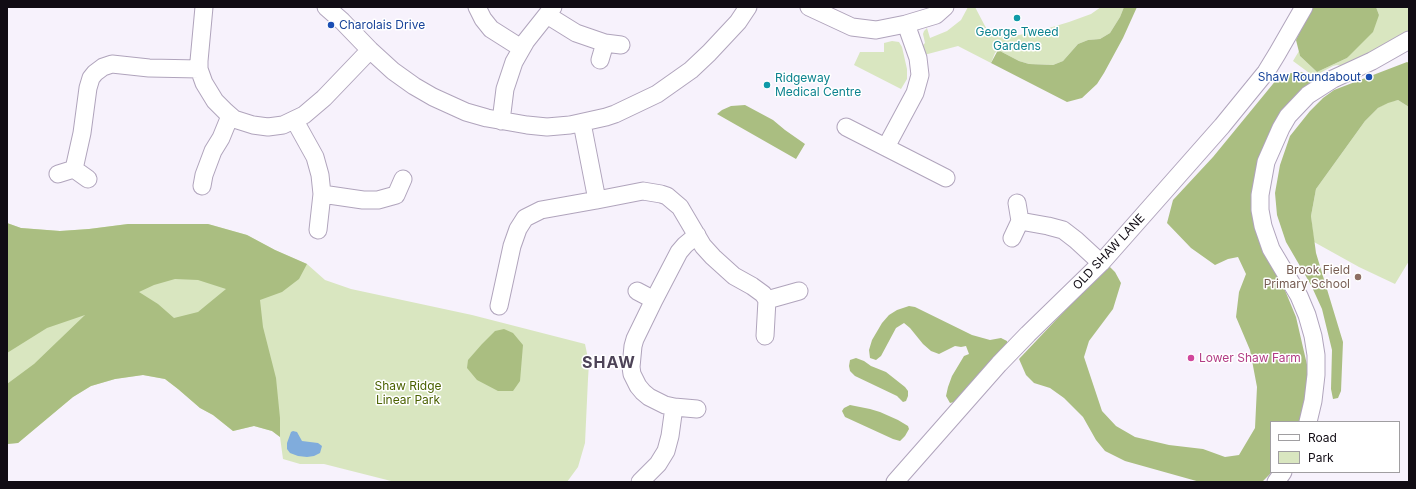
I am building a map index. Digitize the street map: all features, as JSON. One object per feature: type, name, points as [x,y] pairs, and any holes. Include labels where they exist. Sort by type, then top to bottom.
[{"type":"street","points":[[204,7],[199,69],[214,101],[230,116],[246,124],[261,126],[283,125],[295,121],[315,108],[370,50]]},
{"type":"street","points":[[326,7],[370,50],[399,75],[433,97],[466,112],[501,121],[537,127],[570,125],[615,114],[656,94],[691,70],[709,54],[734,27],[748,7]]},
{"type":"street","points":[[477,7],[483,19],[491,29],[521,48]]},
{"type":"street","points":[[809,7],[843,24],[858,29],[876,30],[906,24],[936,15],[946,7]]},
{"type":"street","name":"OLD SHAW LANE","points":[[895,482],[999,364],[1101,263],[1168,189],[1249,93],[1277,54],[1304,7]]},
{"type":"street","points":[[501,121],[503,98],[514,62],[521,48],[532,32],[550,11],[576,33],[613,44],[600,60]]},
{"type":"street","points":[[886,147],[915,93],[921,71],[906,24]]},
{"type":"street","points":[[1308,421],[1313,401],[1316,375],[1316,355],[1313,336],[1307,315],[1299,296],[1271,249],[1263,226],[1260,210],[1260,195],[1266,162],[1281,128],[1297,106],[1308,95],[1333,79],[1372,61],[1409,40]]},
{"type":"street","points":[[88,179],[66,172],[82,133],[88,88],[91,78],[95,73],[103,67],[112,64],[149,68],[199,69]]},
{"type":"street","points":[[202,186],[204,175],[213,151],[221,138],[230,116]]},
{"type":"street","points":[[295,121],[315,157],[320,175],[322,194],[318,230]]},
{"type":"street","points":[[582,123],[597,200]]},
{"type":"street","points":[[846,127],[946,178]]},
{"type":"street","points":[[322,194],[371,200],[402,197],[403,178]]},
{"type":"street","points":[[499,306],[514,266],[515,236],[520,225],[529,216],[541,210],[644,191],[667,196],[680,207],[697,235],[719,263],[734,276],[758,290],[767,300],[765,336]]},
{"type":"street","points":[[1012,238],[1020,221],[1018,203]]},
{"type":"street","points":[[1020,221],[1053,226],[1064,230],[1101,263]]},
{"type":"street","points":[[697,235],[679,252],[654,300],[635,339],[631,367],[634,380],[643,392],[656,401],[674,407],[697,409]]},
{"type":"street","points":[[636,291],[654,300]]},
{"type":"street","points":[[767,300],[799,291]]},
{"type":"street","points":[[640,482],[655,467],[666,451],[670,436],[674,407]]},
{"type":"street","points":[[1276,482],[1282,473]]},
{"type":"green space","points":[[968,7],[975,7],[991,35],[1009,37],[1039,31],[1069,22],[1091,14],[1101,7],[1124,7],[1120,17],[1110,33],[1100,39],[1088,40],[1078,44],[1063,61],[1053,65],[1029,64],[1019,61],[998,50],[995,53],[991,63],[958,46],[924,55],[921,47],[925,43],[923,34],[924,31],[927,28],[930,38],[947,31],[961,20]]},
{"type":"green space","points":[[1124,7],[1137,7],[1123,38],[1104,73],[1097,84],[1082,98],[1067,102],[991,63],[998,50],[1019,61],[1029,64],[1053,65],[1063,61],[1078,44],[1088,40],[1100,39],[1110,33],[1120,17]]},
{"type":"green space","points":[[1312,7],[1376,7],[1379,15],[1373,32],[1347,58],[1317,72],[1300,56],[1296,40]]},
{"type":"green space","points":[[1376,7],[1409,7],[1409,33],[1345,67],[1337,65],[1333,66],[1320,73],[1316,78],[1293,61],[1299,51],[1300,56],[1317,72],[1347,58],[1379,15]]},
{"type":"green space","points":[[892,41],[899,42],[902,47],[907,69],[907,79],[901,89],[854,65],[860,52],[884,52],[884,43]]},
{"type":"green space","points":[[1407,62],[1409,63],[1409,107],[1398,100],[1378,108],[1365,121],[1316,189],[1311,216],[1316,253],[1343,342],[1341,391],[1338,398],[1333,399],[1331,389],[1332,350],[1322,309],[1311,285],[1286,242],[1277,215],[1275,193],[1280,165],[1290,136],[1310,111],[1323,98],[1334,90]]},
{"type":"green space","points":[[1302,72],[1312,81],[1311,86],[1276,124],[1259,157],[1255,189],[1270,254],[1296,317],[1308,369],[1306,400],[1299,421],[1270,421],[1271,473],[1262,482],[1200,482],[1125,461],[1105,451],[1096,440],[1083,417],[1064,398],[1050,388],[1034,383],[1026,375],[1019,359],[1108,265],[1115,272],[1121,283],[1113,309],[1089,341],[1084,357],[1102,411],[1116,426],[1135,437],[1169,445],[1203,449],[1225,457],[1239,455],[1255,428],[1257,387],[1250,350],[1236,317],[1239,292],[1246,274],[1238,257],[1228,259],[1215,265],[1191,248],[1167,223],[1173,200],[1213,157],[1277,79],[1283,74]]},
{"type":"green space","points":[[1398,100],[1409,107],[1409,261],[1395,284],[1359,267],[1314,242],[1311,216],[1316,189],[1365,121],[1378,108],[1388,102]]},
{"type":"green space","points":[[745,105],[773,120],[805,144],[796,159],[717,114],[731,106]]},
{"type":"green space","name":"Shaw Ridge Linear Park","points":[[7,223],[21,228],[60,231],[128,224],[208,224],[247,235],[275,250],[307,264],[325,280],[351,289],[472,315],[585,344],[589,363],[585,443],[578,467],[567,482],[395,482],[324,464],[300,464],[283,459],[280,437],[272,431],[254,426],[233,431],[213,415],[200,408],[165,379],[143,375],[115,379],[91,386],[73,397],[18,443],[7,444]]},
{"type":"green space","points":[[7,223],[21,228],[60,231],[128,224],[208,224],[247,235],[275,250],[307,264],[299,279],[282,292],[260,300],[263,327],[276,378],[280,418],[280,437],[272,431],[254,426],[233,431],[213,415],[200,408],[165,379],[143,375],[115,379],[91,386],[73,397],[18,443],[7,444],[7,384],[34,364],[85,315],[47,328],[7,353]],"holes":[[[175,279],[198,280],[226,289],[198,312],[174,318],[158,304],[139,292],[154,285]]]},
{"type":"green space","points":[[909,306],[915,307],[972,335],[990,340],[1001,338],[1007,341],[1007,345],[954,402],[950,403],[946,396],[952,376],[964,356],[969,354],[966,346],[955,346],[939,354],[931,351],[923,344],[904,323],[896,328],[881,356],[876,360],[870,358],[869,350],[872,340],[882,323],[889,315],[897,310]]},
{"type":"green space","points":[[504,329],[513,333],[523,345],[520,381],[513,391],[498,391],[477,380],[467,368],[468,360],[482,344],[495,331]]},
{"type":"green space","points":[[856,358],[886,372],[905,387],[908,391],[906,401],[903,402],[897,396],[855,376],[850,371],[849,366],[850,360]]},
{"type":"green space","points":[[850,405],[880,412],[898,420],[908,426],[909,429],[900,441],[893,439],[845,417],[842,411]]},
{"type":"water","points":[[291,432],[297,432],[302,441],[318,443],[322,446],[320,453],[307,457],[290,453],[287,449],[287,443]]},
{"type":"place","name":"George Tweed Gardens","points":[[1017,18]]},
{"type":"place","name":"Charolais Drive","points":[[331,25]]},
{"type":"place","name":"Shaw Roundabout","points":[[1369,77]]},
{"type":"place","name":"Ridgeway Medical Centre","points":[[767,85]]},
{"type":"place","name":"Brook Field Primary School","points":[[1358,277]]},
{"type":"place","name":"Lower Shaw Farm","points":[[1191,358]]},
{"type":"district","name":"SHAW","points":[[609,363]]}]
